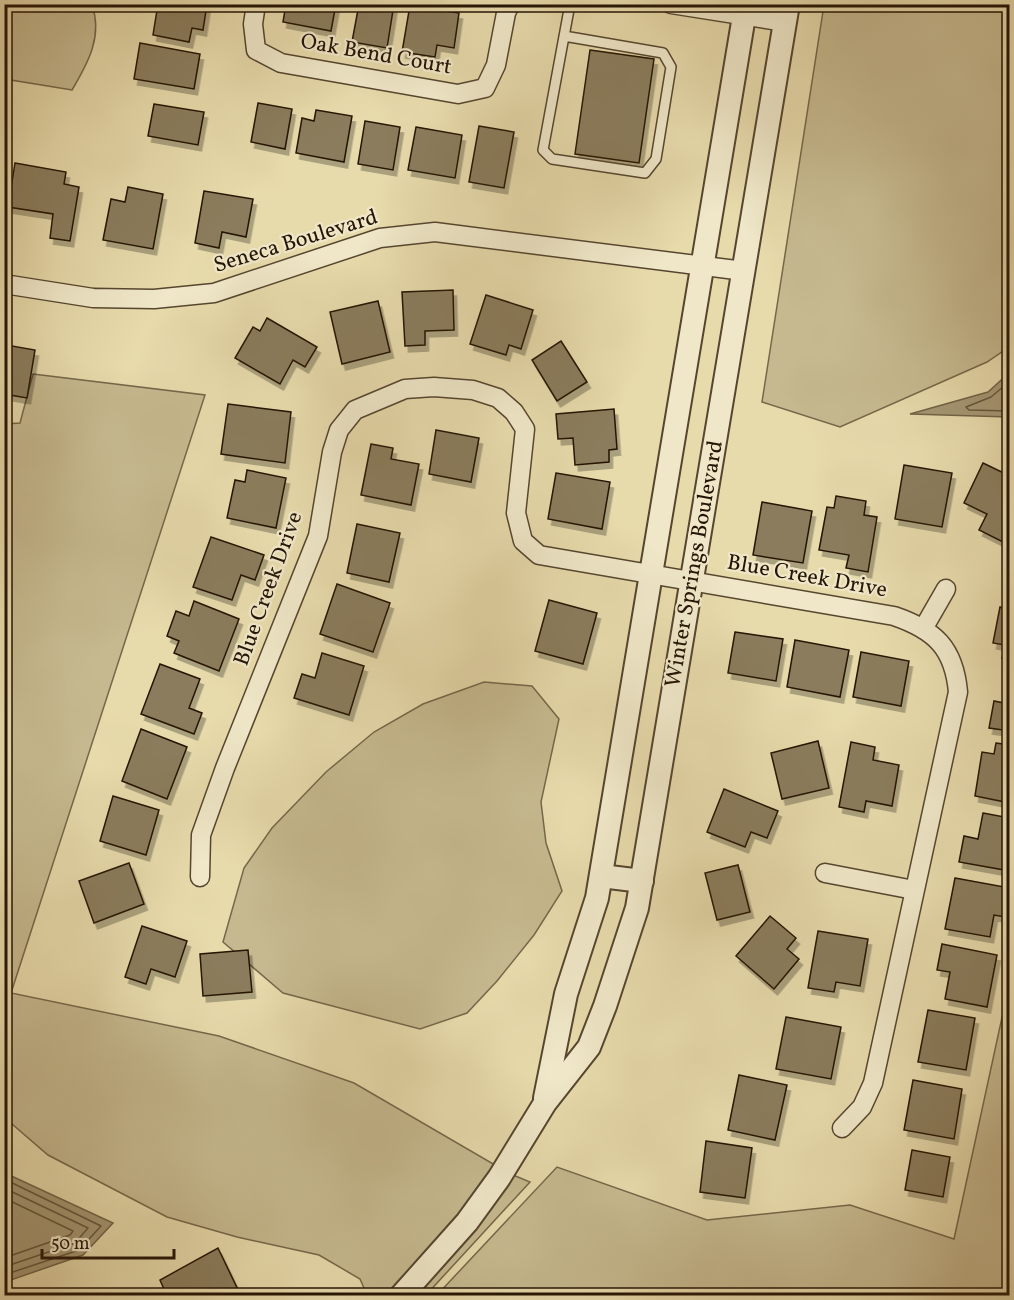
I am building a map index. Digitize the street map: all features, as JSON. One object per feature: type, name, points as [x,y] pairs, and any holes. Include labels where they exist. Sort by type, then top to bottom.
[{"type":"street","name":"Oak Bend Court","points":[[256,4],[253,24],[256,50],[281,63],[458,94],[485,88],[496,65],[506,13],[510,4]]},
{"type":"street","points":[[671,4],[787,13]]},
{"type":"street","name":"Winter Springs Boulevard","points":[[544,1103],[566,994],[597,898],[745,10]]},
{"type":"street","name":"Winter Springs Boulevard","points":[[401,1296],[467,1222],[499,1178],[544,1103],[589,1047],[637,908],[787,13]]},
{"type":"street","name":"Seneca Boulevard","points":[[4,284],[93,298],[154,299],[214,293],[380,238],[435,232],[744,271]]},
{"type":"street","name":"Blue Creek Drive","points":[[200,877],[201,835],[225,768],[318,536],[332,452],[339,430],[355,410],[405,390],[472,390],[498,398],[514,412],[525,429],[516,513],[523,541],[539,555],[556,560],[652,574],[894,616],[923,629],[942,643],[951,658],[958,692],[873,1083],[862,1107],[842,1128]]},
{"type":"street","points":[[923,629],[946,590]]},
{"type":"street","points":[[825,873],[914,890]]},
{"type":"street","points":[[601,876],[642,881]]},
{"type":"lane","points":[[564,36],[663,53],[671,67],[656,159],[645,173],[552,159],[543,150],[564,36],[570,4]]},
{"type":"shaded area","points":[[4,5],[92,5],[95,16],[95,38],[88,59],[72,90],[5,79]]},
{"type":"shaded area","points":[[824,5],[1010,5],[1009,347],[987,362],[840,427],[762,402]]},
{"type":"shaded area","points":[[33,374],[205,395],[11,993],[219,1036],[354,1083],[495,1165],[458,1216],[387,1295],[367,1295],[360,1279],[319,1255],[237,1237],[167,1217],[48,1155],[5,1118],[4,424],[20,423]]},
{"type":"shaded area","points":[[484,682],[532,686],[559,719],[541,802],[546,843],[562,891],[534,935],[497,981],[467,1013],[420,1029],[283,993],[223,942],[244,868],[272,828],[326,772],[374,732],[423,704]]},
{"type":"shaded area","points":[[1009,985],[1009,1295],[437,1295],[557,1167],[707,1220],[850,1205],[954,1239]]},
{"type":"shaded area","points":[[513,1175],[530,1182],[426,1295],[415,1296]]},
{"type":"water","points":[[1009,373],[1009,417],[910,414],[988,392]]},
{"type":"water","points":[[4,1173],[113,1223],[83,1255],[5,1282]]},
{"type":"building","points":[[158,4],[207,4],[203,30],[192,28],[189,42],[153,35]]},
{"type":"building","points":[[286,4],[336,4],[331,31],[283,22]]},
{"type":"building","points":[[359,4],[394,4],[387,48],[352,42]]},
{"type":"building","points":[[410,5],[459,13],[454,48],[437,45],[435,57],[402,52]]},
{"type":"building","points":[[140,43],[200,54],[194,89],[134,79]]},
{"type":"building","points":[[590,50],[654,59],[639,163],[575,154]]},
{"type":"building","points":[[258,103],[292,109],[285,149],[251,142]]},
{"type":"building","points":[[154,104],[204,112],[198,145],[148,136]]},
{"type":"building","points":[[316,110],[352,116],[344,162],[296,153],[302,118],[314,121]]},
{"type":"building","points":[[365,121],[400,127],[393,170],[358,164]]},
{"type":"building","points":[[479,126],[514,132],[504,188],[469,182]]},
{"type":"building","points":[[416,127],[462,135],[455,178],[408,170]]},
{"type":"building","points":[[15,163],[66,172],[64,184],[79,187],[70,241],[50,238],[53,214],[8,207]]},
{"type":"building","points":[[128,187],[163,194],[153,249],[103,240],[111,199],[125,202]]},
{"type":"building","points":[[204,191],[253,199],[246,237],[222,232],[219,248],[195,243]]},
{"type":"building","points":[[453,290],[454,330],[425,331],[425,345],[405,346],[402,292]]},
{"type":"building","points":[[486,295],[533,310],[521,349],[509,345],[506,355],[470,344]]},
{"type":"building","points":[[378,301],[390,352],[342,364],[330,312]]},
{"type":"building","points":[[267,318],[317,347],[305,367],[293,360],[280,384],[235,358],[253,327],[260,331]]},
{"type":"building","points":[[4,331],[8,332],[6,345],[35,350],[27,398],[4,394]]},
{"type":"building","points":[[561,341],[587,382],[557,401],[532,360]]},
{"type":"building","points":[[228,404],[291,412],[285,463],[221,454]]},
{"type":"building","points":[[614,409],[617,449],[609,450],[609,462],[575,465],[573,438],[558,439],[556,414]]},
{"type":"building","points":[[436,430],[479,438],[471,482],[429,474]]},
{"type":"building","points":[[371,444],[393,448],[391,459],[419,464],[411,505],[361,495]]},
{"type":"building","points":[[983,463],[1010,476],[1010,529],[1003,542],[979,530],[987,514],[964,503]]},
{"type":"building","points":[[904,465],[952,473],[942,527],[895,519]]},
{"type":"building","points":[[247,470],[286,478],[276,528],[227,518],[235,480],[245,482]]},
{"type":"building","points":[[556,473],[610,482],[602,529],[548,519]]},
{"type":"building","points":[[836,496],[866,501],[864,515],[877,517],[868,572],[846,568],[849,555],[819,550],[827,507],[834,508]]},
{"type":"building","points":[[762,502],[812,511],[803,563],[753,555]]},
{"type":"building","points":[[357,524],[400,533],[389,582],[347,573]]},
{"type":"building","points":[[211,537],[264,555],[255,580],[241,575],[232,600],[193,587]]},
{"type":"building","points":[[337,584],[390,603],[373,652],[320,634]]},
{"type":"building","points":[[549,600],[597,613],[583,664],[535,651]]},
{"type":"building","points":[[194,601],[239,619],[219,671],[174,653],[179,641],[167,636],[176,611],[189,616]]},
{"type":"building","points":[[1000,607],[1010,609],[1010,659],[1002,658],[1005,645],[993,643]]},
{"type":"building","points":[[735,632],[783,639],[776,681],[728,673]]},
{"type":"building","points":[[795,640],[849,650],[840,697],[787,687]]},
{"type":"building","points":[[861,652],[909,661],[901,706],[853,697]]},
{"type":"building","points":[[322,653],[364,666],[349,715],[294,698],[302,674],[315,678]]},
{"type":"building","points":[[160,664],[200,679],[189,708],[202,713],[194,734],[141,714]]},
{"type":"building","points":[[1010,700],[1010,731],[989,728],[994,701],[1009,704]]},
{"type":"building","points":[[141,729],[187,747],[167,799],[122,781]]},
{"type":"building","points":[[818,741],[829,788],[782,799],[771,753]]},
{"type":"building","points":[[851,742],[875,747],[873,760],[899,765],[892,806],[866,801],[864,812],[839,807]]},
{"type":"building","points":[[996,743],[1010,745],[1010,803],[975,796],[982,752],[994,754]]},
{"type":"building","points":[[724,789],[778,811],[767,838],[751,832],[745,847],[707,832]]},
{"type":"building","points":[[113,796],[159,810],[146,855],[100,841]]},
{"type":"building","points":[[983,813],[1010,818],[1010,871],[959,862],[964,836],[978,839]]},
{"type":"building","points":[[129,863],[144,904],[94,923],[79,881]]},
{"type":"building","points":[[738,865],[750,912],[717,920],[705,873]]},
{"type":"building","points":[[955,878],[1010,888],[1005,917],[994,915],[990,937],[945,929]]},
{"type":"building","points":[[770,916],[796,938],[787,949],[799,959],[774,989],[736,956]]},
{"type":"building","points":[[142,926],[187,941],[175,977],[151,969],[146,984],[125,977]]},
{"type":"building","points":[[818,931],[868,939],[860,986],[836,982],[834,992],[808,988]]},
{"type":"building","points":[[942,944],[997,955],[987,1007],[945,999],[950,972],[937,970]]},
{"type":"building","points":[[248,950],[252,992],[203,996],[200,954]]},
{"type":"building","points":[[928,1010],[975,1018],[966,1070],[918,1062]]},
{"type":"building","points":[[786,1017],[841,1027],[831,1079],[776,1069]]},
{"type":"building","points":[[739,1075],[787,1085],[775,1140],[728,1130]]},
{"type":"building","points":[[913,1080],[962,1089],[954,1139],[904,1130]]},
{"type":"building","points":[[706,1141],[752,1148],[745,1198],[700,1192]]},
{"type":"building","points":[[912,1150],[950,1157],[943,1197],[905,1190]]},
{"type":"building","points":[[218,1248],[241,1296],[167,1296],[160,1280]]}]
